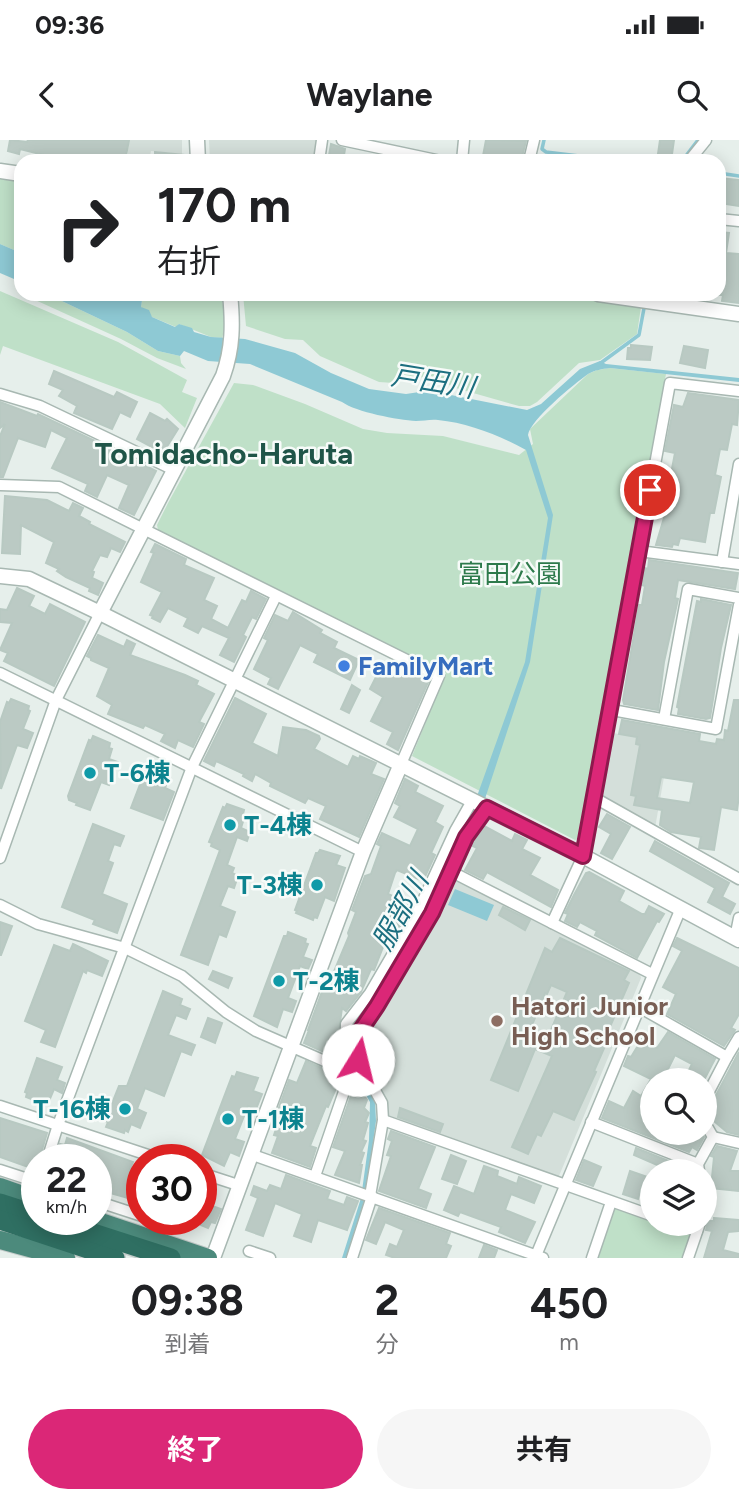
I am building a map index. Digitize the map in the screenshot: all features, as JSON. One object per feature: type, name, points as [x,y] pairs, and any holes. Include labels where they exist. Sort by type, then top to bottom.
[{"type":"highway","points":[[0,1187],[21,1194]]},
{"type":"highway","points":[[0,1203],[21,1209]]},
{"type":"highway","points":[[112,1217],[211,1258]]},
{"type":"highway","points":[[0,1220],[115,1258]]},
{"type":"highway","points":[[100,1235],[171,1258]]},
{"type":"highway","points":[[0,1240],[66,1258]]},
{"type":"street","points":[[342,140],[386,144],[418,154]]},
{"type":"street","points":[[695,154],[706,140]]},
{"type":"street","points":[[0,858],[56,700],[223,376],[229,360],[233,324],[231,301]]},
{"type":"street","points":[[670,301],[739,314]]},
{"type":"street","points":[[552,923],[583,856],[612,710],[670,383],[739,391]]},
{"type":"street","points":[[0,394],[40,406],[174,470]]},
{"type":"street","points":[[722,562],[739,464]]},
{"type":"street","points":[[0,485],[59,487],[439,676],[363,852],[211,1258]]},
{"type":"street","points":[[639,551],[739,564]]},
{"type":"street","points":[[0,576],[29,579],[100,613],[583,856],[737,939],[739,918]]},
{"type":"street","points":[[664,719],[688,589],[739,598]]},
{"type":"street","points":[[52,1144],[191,767],[276,596]]},
{"type":"street","points":[[612,710],[716,729],[739,605]]},
{"type":"street","points":[[0,673],[363,852]]},
{"type":"street","points":[[595,798],[739,879]]},
{"type":"street","points":[[315,1176],[348,1080],[360,1031],[432,913],[481,805]]},
{"type":"street","points":[[352,1258],[371,1196],[383,1120],[382,1103],[350,1064],[346,1024],[370,993],[419,909],[455,831],[481,805]]},
{"type":"street","points":[[452,872],[653,974]]},
{"type":"street","points":[[0,905],[38,924],[125,948],[182,976],[226,1012],[256,1031],[291,1047],[350,1064]]},
{"type":"street","points":[[250,1154],[538,1257],[591,1122],[681,908]]},
{"type":"street","points":[[639,1007],[727,1057]]},
{"type":"street","points":[[717,1076],[739,1037]]},
{"type":"street","points":[[0,1106],[126,1148]]},
{"type":"street","points":[[383,1120],[640,1212]]},
{"type":"street","points":[[591,1122],[680,1159]]},
{"type":"street","points":[[717,1138],[739,1143]]},
{"type":"street","points":[[0,1170],[21,1176]]},
{"type":"street","points":[[217,1178],[238,1185]]},
{"type":"street","points":[[592,1258],[611,1202]]},
{"type":"street","points":[[688,1258],[696,1236]]},
{"type":"street","points":[[249,1251],[270,1258]]},
{"type":"shaded area","points":[[129,140],[182,140],[182,154],[151,151],[150,154],[128,154]]},
{"type":"shaded area","points":[[209,140],[316,140],[314,154],[210,154]]},
{"type":"shaded area","points":[[613,733],[670,743],[655,828],[604,800],[602,794]]},
{"type":"shaded area","name":"Hatori Junior High School","points":[[455,879],[640,974],[641,978],[559,1176],[388,1115],[387,1104],[360,1054],[362,1033],[451,880]]},
{"type":"green space","points":[[0,177],[14,179],[14,250],[0,244]]},
{"type":"green space","points":[[0,291],[14,297],[14,301],[23,301],[118,342],[187,380],[182,392],[197,398],[185,428],[160,404],[3,346],[0,355]]},
{"type":"green space","points":[[37,301],[62,301],[127,332],[158,351],[180,356],[186,369],[157,358]]},
{"type":"green space","points":[[142,301],[222,301],[226,324],[222,338],[211,337],[179,324],[176,327],[152,317],[141,307]]},
{"type":"green space","points":[[244,301],[596,301],[641,307],[637,334],[600,360],[579,363],[530,406],[519,406],[452,387],[440,378],[428,376],[394,383],[379,382],[320,356],[303,340],[285,339],[246,326]]},
{"type":"green space","name":"富田公園","points":[[610,368],[666,374],[582,838],[575,840],[412,756],[446,673],[158,530],[157,525],[168,503],[234,383],[253,385],[363,429],[443,436],[519,455],[533,444],[530,429],[588,374]]},
{"type":"green space","points":[[615,1209],[640,1217],[640,1236],[691,1236],[684,1258],[595,1258]]},
{"type":"water","points":[[0,244],[14,250],[14,279],[0,273]]},
{"type":"water","points":[[62,301],[142,301],[141,307],[149,310],[152,317],[175,327],[179,324],[211,337],[245,339],[295,353],[331,373],[369,389],[406,394],[426,391],[527,410],[541,404],[580,369],[600,361],[606,364],[739,378],[739,382],[610,368],[599,370],[588,374],[563,394],[531,428],[528,435],[553,515],[530,662],[480,814],[429,911],[374,1004],[355,1030],[353,1057],[358,1073],[375,1100],[376,1121],[367,1201],[348,1258],[342,1258],[361,1198],[369,1140],[370,1102],[348,1058],[350,1029],[373,995],[471,813],[525,662],[548,518],[526,450],[505,439],[483,430],[449,422],[416,421],[367,412],[250,364],[208,361],[184,351],[180,356],[158,351],[127,332]]},
{"type":"water","points":[[455,889],[494,905],[487,921],[448,905]]},
{"type":"building","points":[[10,140],[129,140],[126,154],[40,154],[20,149],[19,154],[8,151]]},
{"type":"building","points":[[486,140],[526,141],[523,154],[483,154]]},
{"type":"building","points":[[660,140],[674,140],[672,154],[658,154]]},
{"type":"building","points":[[331,144],[345,149],[344,154],[329,154]]},
{"type":"building","points":[[726,179],[739,180],[739,206],[726,204]]},
{"type":"building","points":[[726,253],[739,254],[739,303],[722,301],[726,301]]},
{"type":"building","points":[[631,345],[652,347],[650,360],[627,359]]},
{"type":"building","points":[[684,346],[708,350],[705,368],[680,363]]},
{"type":"building","points":[[54,371],[114,397],[117,392],[137,402],[130,417],[120,412],[112,429],[74,413],[77,406],[59,396],[63,390],[49,384]]},
{"type":"building","points":[[688,393],[739,400],[737,425],[732,424],[727,450],[720,449],[715,475],[721,477],[705,542],[680,538],[678,545],[673,544],[672,547],[656,545],[673,474],[675,453],[665,451],[674,405],[683,407]]},
{"type":"building","points":[[0,402],[37,416],[38,414],[99,443],[114,452],[111,459],[123,465],[128,457],[156,471],[134,515],[119,508],[129,485],[107,475],[97,497],[85,491],[88,484],[52,468],[67,438],[51,430],[45,447],[18,438],[3,477],[0,477],[0,436],[5,424],[0,428]]},
{"type":"building","points":[[150,413],[165,421],[167,419],[178,429],[163,453],[137,439]]},
{"type":"building","points":[[5,496],[47,500],[69,511],[73,503],[83,508],[79,516],[90,522],[89,524],[125,542],[120,552],[111,548],[107,557],[100,555],[92,571],[92,578],[103,583],[98,595],[46,563],[54,542],[21,525],[20,554],[2,553]]},
{"type":"building","points":[[155,544],[186,559],[184,565],[214,578],[204,600],[217,606],[211,619],[228,628],[242,600],[246,602],[251,591],[266,599],[256,619],[252,617],[234,662],[220,655],[229,638],[202,626],[198,633],[184,626],[188,618],[168,608],[160,622],[152,618],[150,615],[162,592],[141,582],[154,553],[151,552]]},
{"type":"building","points":[[649,560],[738,573],[735,589],[678,580],[675,598],[678,599],[664,662],[658,710],[624,704],[623,700],[639,605],[642,605],[645,568],[648,569]]},
{"type":"building","points":[[17,588],[34,596],[29,606],[45,614],[50,604],[85,622],[54,686],[4,661],[8,653],[0,650],[12,623],[0,622],[0,609],[7,610]]},
{"type":"building","points":[[701,599],[731,605],[710,718],[706,719],[678,714],[677,707],[697,601],[701,602]]},
{"type":"building","points":[[293,612],[322,630],[320,633],[337,642],[334,648],[359,660],[350,680],[314,662],[318,654],[300,645],[278,689],[268,684],[271,678],[254,669],[268,640],[264,638],[275,615],[288,621]]},
{"type":"building","points":[[98,635],[124,647],[127,640],[135,644],[130,655],[198,681],[196,685],[214,694],[199,722],[204,724],[193,747],[178,740],[175,748],[161,741],[165,734],[108,714],[112,705],[97,696],[109,668],[87,656]]},
{"type":"building","points":[[398,664],[429,680],[398,750],[387,744],[393,732],[371,721],[383,697],[370,689],[379,671],[391,677]]},
{"type":"building","points":[[352,685],[360,690],[349,713],[341,709]]},
{"type":"building","points":[[235,698],[266,714],[252,743],[278,756],[283,727],[306,730],[319,736],[314,749],[348,767],[353,756],[376,763],[371,774],[384,779],[359,837],[320,819],[326,806],[308,798],[305,803],[270,786],[271,783],[255,774],[252,781],[243,776],[244,774],[216,761],[214,766],[204,761]]},
{"type":"building","points":[[11,699],[29,706],[30,711],[23,729],[33,733],[27,748],[17,745],[1,789],[0,722],[7,702]]},
{"type":"building","points":[[734,700],[739,700],[737,810],[721,807],[714,850],[699,848],[701,837],[671,832],[660,825],[662,810],[634,805],[636,796],[631,795],[640,745],[636,744],[637,737],[619,734],[622,720],[700,734],[699,741],[716,744],[717,739],[724,740],[725,730],[728,731]],"holes":[[[661,777],[694,782],[690,803],[657,798]]]},
{"type":"building","name":"T-6棟","points":[[93,736],[110,743],[109,748],[112,749],[109,759],[118,762],[109,785],[101,782],[90,810],[76,805],[68,796],[89,740],[91,741]]},
{"type":"building","points":[[150,765],[168,772],[165,788],[174,792],[163,820],[131,808]]},
{"type":"building","points":[[405,779],[418,786],[415,792],[443,806],[435,822],[443,827],[431,853],[435,855],[423,881],[397,870],[395,873],[388,894],[411,906],[393,939],[387,937],[374,970],[371,969],[361,992],[346,1011],[342,1008],[335,1057],[304,1043],[323,989],[329,991],[336,975],[333,974],[356,912],[352,910],[365,876],[371,874],[381,846],[377,844],[382,833],[410,846],[418,829],[394,817],[400,806],[395,803]]},
{"type":"building","points":[[227,804],[244,810],[241,828],[250,832],[247,841],[237,837],[227,865],[234,868],[232,873],[238,876],[234,888],[228,886],[220,906],[235,912],[226,937],[219,934],[208,965],[181,955],[220,850],[209,842],[223,807]]},
{"type":"building","points":[[607,814],[630,827],[612,859],[601,853],[611,834],[599,827]]},
{"type":"building","points":[[93,824],[124,836],[120,846],[114,844],[108,861],[113,863],[102,894],[127,904],[117,933],[93,924],[95,920],[62,907]]},
{"type":"building","points":[[484,826],[512,841],[515,834],[527,840],[522,849],[540,858],[530,875],[558,890],[551,907],[487,872],[483,879],[465,870],[477,848],[471,845]]},
{"type":"building","points":[[655,841],[729,883],[722,897],[735,904],[730,914],[708,902],[715,888],[650,851]]},
{"type":"building","name":"T-3棟","points":[[320,850],[340,856],[336,865],[345,868],[334,901],[325,897],[317,918],[314,917],[313,920],[296,913],[295,910],[316,853]]},
{"type":"building","points":[[589,872],[624,891],[619,901],[642,914],[645,914],[649,906],[664,914],[659,922],[657,921],[637,958],[595,935],[597,931],[580,922],[577,927],[565,921],[568,914],[565,913]]},
{"type":"building","points":[[503,907],[530,920],[525,930],[499,915]]},
{"type":"building","points":[[0,922],[12,926],[1,955],[0,955]]},
{"type":"building","name":"T-2棟","points":[[288,932],[306,939],[305,943],[308,944],[303,957],[312,960],[308,969],[300,966],[288,998],[296,1001],[292,1012],[283,1009],[277,1027],[254,1016],[284,936],[287,936]]},
{"type":"building","points":[[560,938],[629,971],[624,980],[629,983],[609,1029],[612,1030],[594,1071],[596,1072],[574,1120],[553,1111],[541,1136],[537,1134],[528,1154],[512,1147],[552,1056],[535,1049],[518,1091],[491,1080],[545,948],[552,952]],"holes":[[[551,985],[567,992],[546,1042],[528,1035],[545,993],[547,994]]]},
{"type":"building","points":[[677,938],[739,968],[739,1014],[731,1028],[735,1030],[724,1046],[667,1014],[676,994],[663,987],[682,951],[673,946]]},
{"type":"building","points":[[73,944],[108,961],[102,976],[83,971],[55,1047],[41,1042],[46,1030],[25,1021],[54,945],[70,951]]},
{"type":"building","points":[[213,971],[232,978],[228,988],[209,979]]},
{"type":"building","points":[[163,991],[182,999],[180,1005],[190,1009],[186,1019],[176,1015],[168,1035],[195,1045],[191,1055],[181,1051],[164,1096],[145,1088],[137,1109],[146,1113],[140,1128],[131,1124],[128,1132],[125,1130],[124,1133],[106,1127],[108,1122],[105,1121],[119,1086],[127,1086]]},
{"type":"building","points":[[208,1018],[222,1023],[215,1043],[201,1037]]},
{"type":"building","points":[[668,1032],[715,1059],[710,1068],[690,1068],[692,1064],[675,1055],[668,1068],[640,1068],[640,1074],[624,1066],[628,1056],[631,1057],[642,1039],[657,1048]]},
{"type":"building","points":[[739,1052],[739,1135],[727,1132],[717,1124],[717,1093]]},
{"type":"building","points":[[37,1058],[62,1067],[57,1080],[65,1083],[62,1093],[54,1089],[49,1101],[43,1104],[26,1097],[25,1092]]},
{"type":"building","points":[[306,1061],[339,1076],[340,1079],[310,1146],[316,1148],[310,1167],[272,1153],[281,1114],[277,1113],[289,1080],[297,1083]]},
{"type":"building","name":"T-1棟","points":[[237,1072],[258,1078],[253,1091],[262,1094],[256,1109],[248,1106],[235,1139],[244,1142],[239,1156],[230,1152],[224,1166],[217,1162],[217,1144],[206,1144],[232,1076],[235,1077]]},
{"type":"building","points":[[353,1090],[363,1094],[367,1100],[364,1108],[369,1113],[365,1122],[368,1123],[363,1140],[366,1141],[361,1152],[364,1153],[359,1183],[335,1175],[345,1151],[333,1147]]},
{"type":"building","points":[[633,1091],[640,1095],[640,1133],[602,1118],[609,1101],[624,1108]]},
{"type":"building","points":[[400,1108],[443,1124],[440,1132],[398,1117]]},
{"type":"building","points":[[0,1118],[47,1133],[44,1144],[21,1144],[21,1164],[0,1157]]},
{"type":"building","points":[[391,1131],[435,1147],[418,1189],[431,1194],[426,1208],[379,1191],[391,1156],[387,1155],[392,1141],[388,1139]]},
{"type":"building","points":[[67,1138],[84,1144],[65,1144]]},
{"type":"building","points":[[671,1145],[700,1145],[697,1150],[692,1147],[689,1152]]},
{"type":"building","points":[[717,1146],[737,1151],[730,1171],[739,1171],[739,1191],[717,1189],[717,1159],[711,1156]]},
{"type":"building","points":[[636,1148],[664,1159],[643,1159],[634,1155]]},
{"type":"building","points":[[112,1154],[126,1159],[126,1197],[112,1194]]},
{"type":"building","points":[[451,1155],[466,1161],[457,1184],[442,1179]]},
{"type":"building","points":[[584,1160],[601,1167],[593,1186],[576,1180]]},
{"type":"building","points":[[484,1166],[498,1171],[497,1176],[517,1184],[519,1177],[541,1186],[534,1203],[511,1194],[505,1210],[535,1222],[525,1243],[499,1232],[501,1227],[460,1212],[458,1216],[444,1210],[454,1186],[474,1194]]},
{"type":"building","points":[[630,1171],[640,1174],[638,1199],[623,1194]]},
{"type":"building","points":[[286,1175],[330,1191],[327,1199],[344,1205],[347,1197],[358,1201],[347,1230],[318,1220],[311,1242],[294,1236],[302,1214],[275,1203],[263,1236],[246,1230],[258,1198],[251,1195],[254,1186],[267,1191],[270,1185],[281,1189]]},
{"type":"building","points":[[379,1208],[450,1233],[446,1244],[451,1246],[446,1258],[395,1258],[386,1255],[390,1244],[397,1247],[404,1230],[385,1222],[376,1244],[366,1240]]},
{"type":"building","points":[[717,1218],[739,1220],[739,1231],[728,1232],[723,1250],[739,1254],[739,1258],[704,1258],[711,1236],[717,1236]]},
{"type":"building","points":[[484,1245],[497,1250],[494,1258],[479,1258]]},
{"type":"waterway","points":[[544,140],[542,149],[563,154]]},
{"type":"waterway","points":[[687,154],[698,140]]},
{"type":"waterway","points":[[726,174],[739,176]]},
{"type":"waterway","points":[[598,365],[639,335],[645,303]]},
{"type":"place","name":"FamilyMart","points":[[344,666]]},
{"type":"place","name":"T-6棟","points":[[90,773]]},
{"type":"place","name":"T-4棟","points":[[230,825]]},
{"type":"place","name":"T-3棟","points":[[317,885]]},
{"type":"place","name":"T-2棟","points":[[279,981]]},
{"type":"place","name":"Hatori Junior High School","points":[[497,1021]]},
{"type":"place","name":"T-16棟","points":[[125,1109]]},
{"type":"place","name":"T-1棟","points":[[228,1119]]},
{"type":"district","name":"Tomidacho-Haruta","points":[[224,454]]},
{"type":"route","points":[[358,1060],[360,1031],[432,913],[466,837],[487,808],[583,856],[606,744],[650,490]]},
{"type":"water label","name":"戸田川","points":[[433,381]]},
{"type":"water label","name":"服部川","points":[[400,911]]}]
